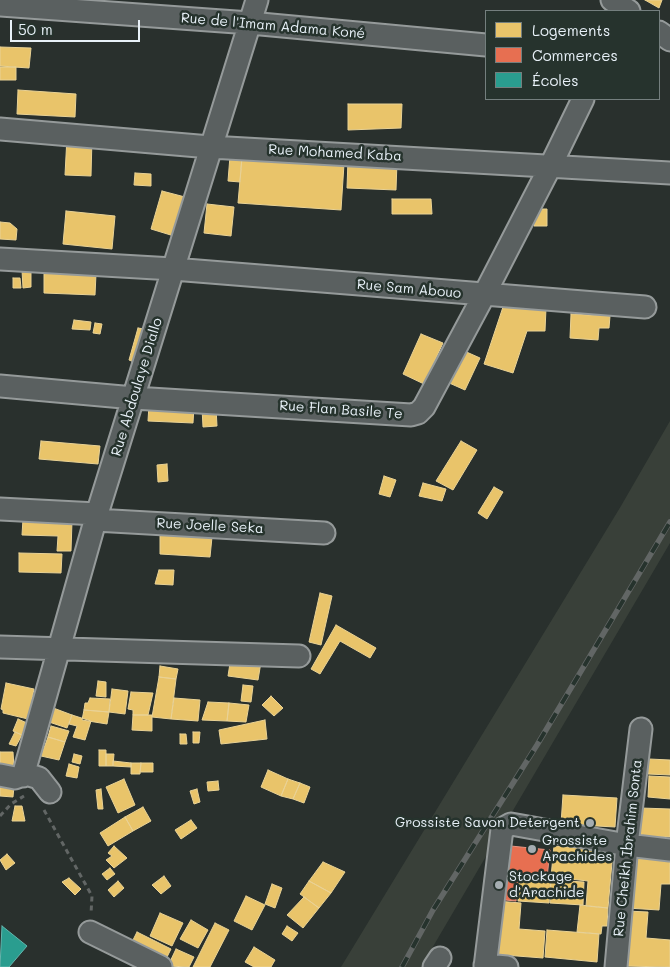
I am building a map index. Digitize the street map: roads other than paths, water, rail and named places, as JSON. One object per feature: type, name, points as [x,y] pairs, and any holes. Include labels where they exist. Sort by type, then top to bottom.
[{"type":"street","name":"Rue Abdoulaye Diallo","points":[[25,785],[59,648],[96,517],[257,0]]},
{"type":"street","name":"Rue de l'Imam Adama Koné","points":[[0,5],[250,23],[485,45]]},
{"type":"street","name":"Rue Flan Basile Te","points":[[0,386],[134,398],[411,415],[418,413],[424,407],[484,295],[583,100]]},
{"type":"street","name":"Rue Mohamed Kaba","points":[[0,129],[210,147],[670,173]]},
{"type":"street","name":"Rue Sam Abouo","points":[[0,259],[173,269],[645,307]]},
{"type":"street","name":"Rue Joelle Seka","points":[[0,509],[324,533]]},
{"type":"street","points":[[0,647],[299,656]]},
{"type":"street","name":"Rue Cheikh Ibrahim Sonta","points":[[616,967],[640,729]]},
{"type":"street","points":[[0,775],[15,778],[25,785],[26,774],[39,778],[45,798]]},
{"type":"street","points":[[507,967],[485,966],[502,829],[511,824],[627,846],[670,850]]},
{"type":"street","points":[[90,932],[161,967]]},
{"type":"railway","points":[[402,967],[433,910],[537,745],[670,522]]},
{"type":"place","name":"Grossiste Savon Detergent","points":[[590,823]]},
{"type":"place","name":"Grossiste Arachides","points":[[532,849]]},
{"type":"place","name":"Stockage d'Arachide","points":[[499,885]]}]
